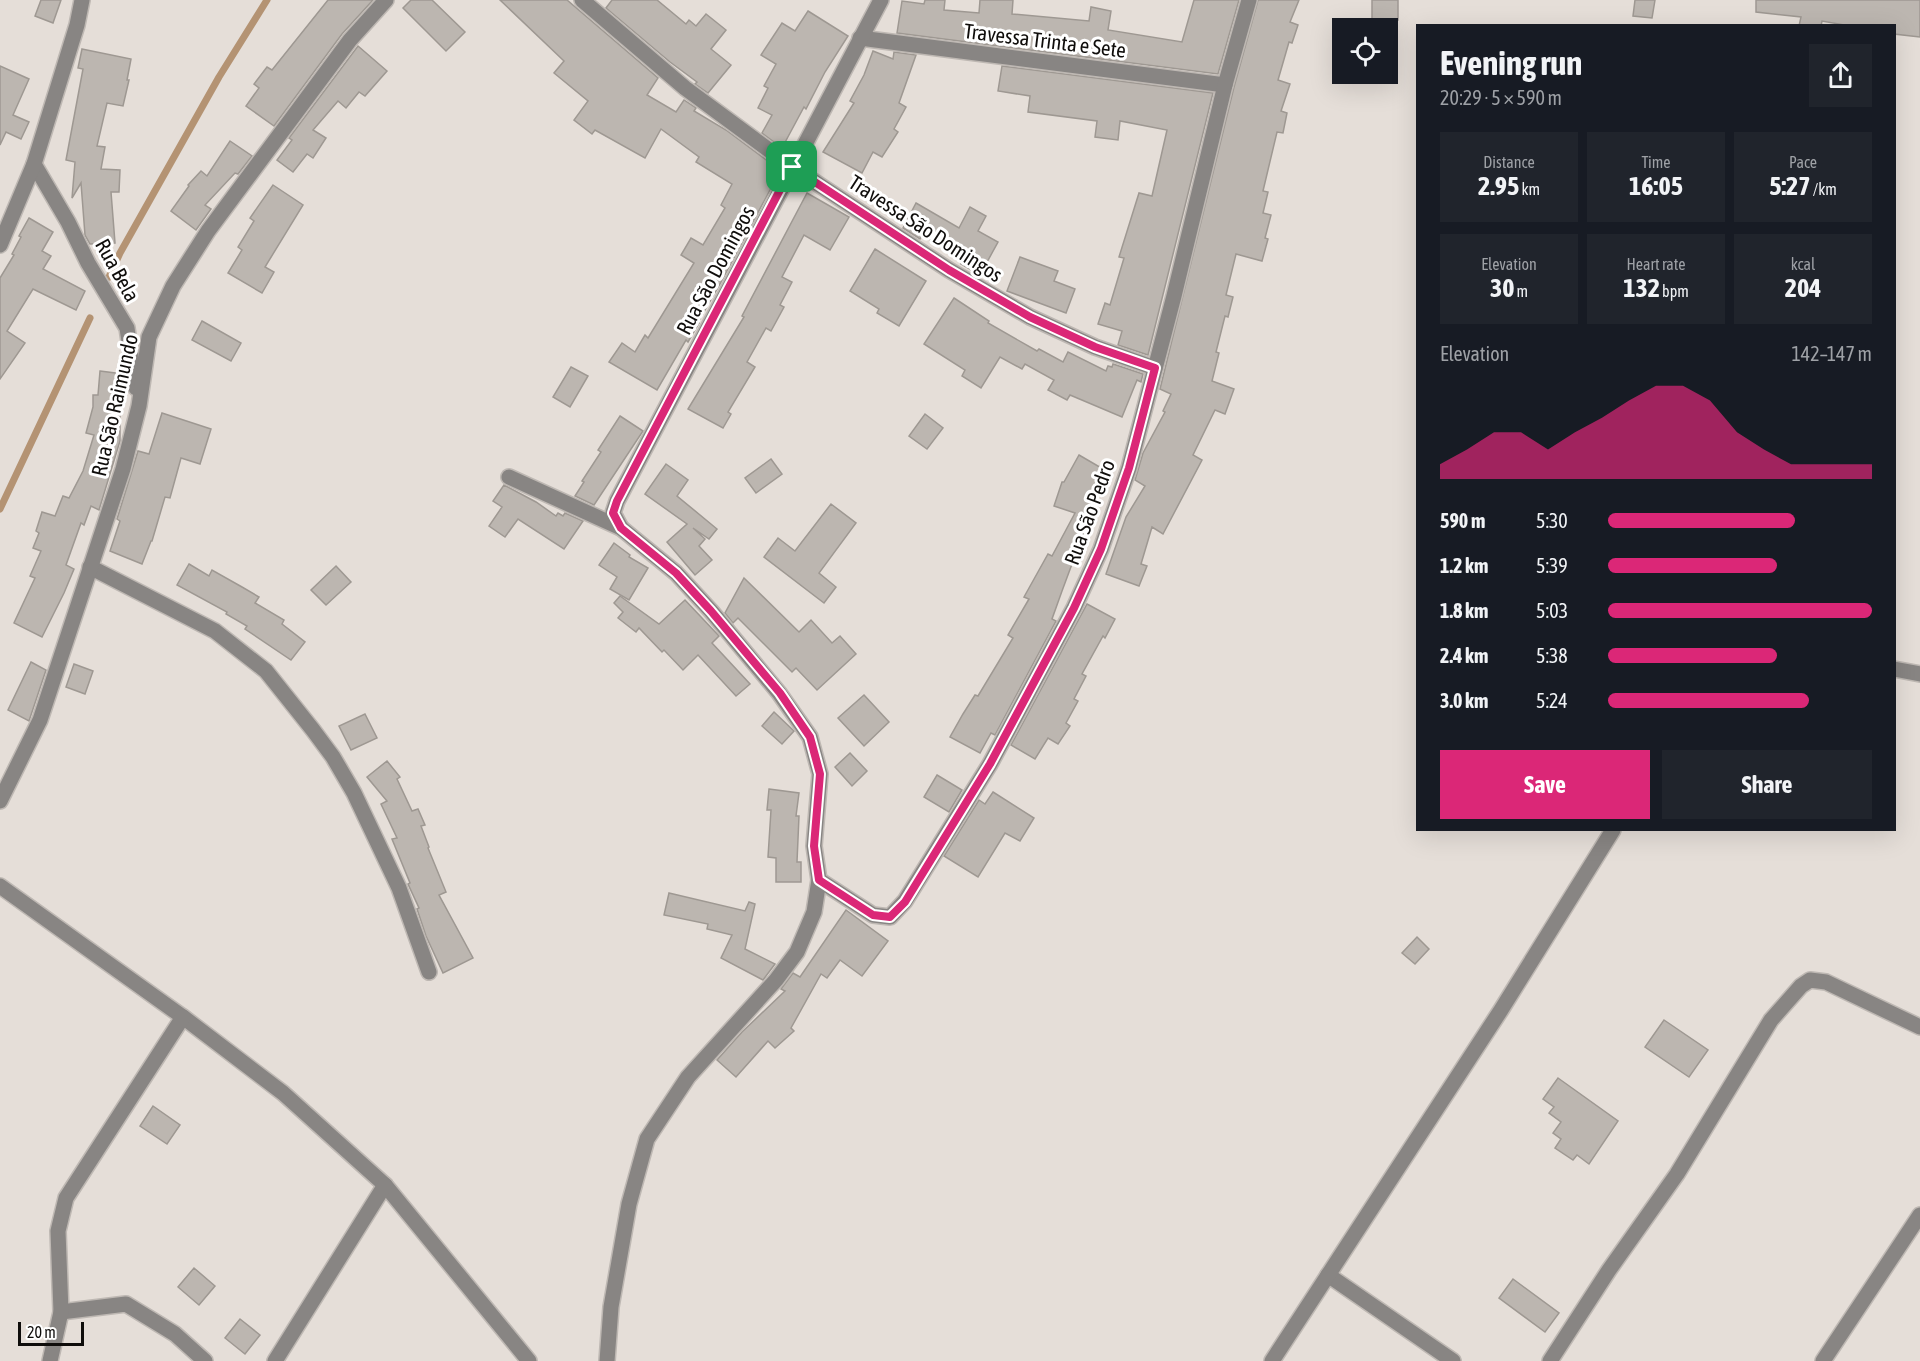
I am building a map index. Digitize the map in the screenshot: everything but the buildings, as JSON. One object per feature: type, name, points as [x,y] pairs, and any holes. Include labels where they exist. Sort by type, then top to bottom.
[{"type":"street","points":[[0,245],[34,164],[77,25],[82,0]]},
{"type":"street","name":"Rua São Raimundo","points":[[0,801],[40,720],[123,470],[139,406],[148,337],[173,286],[208,231],[350,40],[386,0]]},
{"type":"street","name":"Travessa São Domingos","points":[[582,0],[685,88],[792,167],[949,270],[1030,317],[1095,347],[1155,368]]},
{"type":"street","name":"Rua São Domingos","points":[[621,528],[613,513],[617,501],[881,0]]},
{"type":"street","name":"Rua São Pedro","points":[[819,880],[873,915],[890,917],[905,902],[990,764],[1074,608],[1101,549],[1122,488],[1249,0]]},
{"type":"street","name":"Travessa Trinta e Sete","points":[[860,38],[1225,86]]},
{"type":"street","name":"Rua Bela","points":[[34,164],[68,222],[88,263],[127,328],[139,406]]},
{"type":"street","points":[[508,477],[621,528],[676,573],[780,693],[810,737],[820,774],[814,846],[819,880],[814,912],[797,952],[776,980],[688,1077],[647,1139],[629,1204],[611,1307],[607,1361]]},
{"type":"street","points":[[90,567],[215,631],[266,671],[333,757],[354,793],[399,888],[429,972]]},
{"type":"street","points":[[1896,669],[1920,674]]},
{"type":"street","points":[[1272,1361],[1501,1010],[1612,831]]},
{"type":"street","points":[[0,885],[183,1017],[283,1093],[385,1185],[529,1361]]},
{"type":"street","points":[[1550,1361],[1609,1270],[1677,1174],[1771,1020],[1801,986],[1810,980],[1826,982],[1920,1027]]},
{"type":"street","points":[[50,1361],[61,1312],[58,1232],[66,1198],[183,1017]]},
{"type":"street","points":[[274,1361],[385,1185]]},
{"type":"street","points":[[1823,1361],[1920,1215]]},
{"type":"street","points":[[1328,1275],[1453,1361]]},
{"type":"street","points":[[61,1312],[126,1304],[175,1334],[205,1361]]},
{"type":"waterway","points":[[109,277],[120,253],[219,77],[267,0]]},
{"type":"waterway","points":[[0,509],[90,318]]},
{"type":"route","points":[[792,167],[949,270],[1030,317],[1095,347],[1155,368],[1129,468],[1101,549],[1074,608],[990,764],[920,874],[905,902],[890,917],[873,915],[819,880],[814,846],[820,774],[810,737],[780,693],[711,611],[676,573],[621,528],[613,513],[617,501],[792,167]]}]
